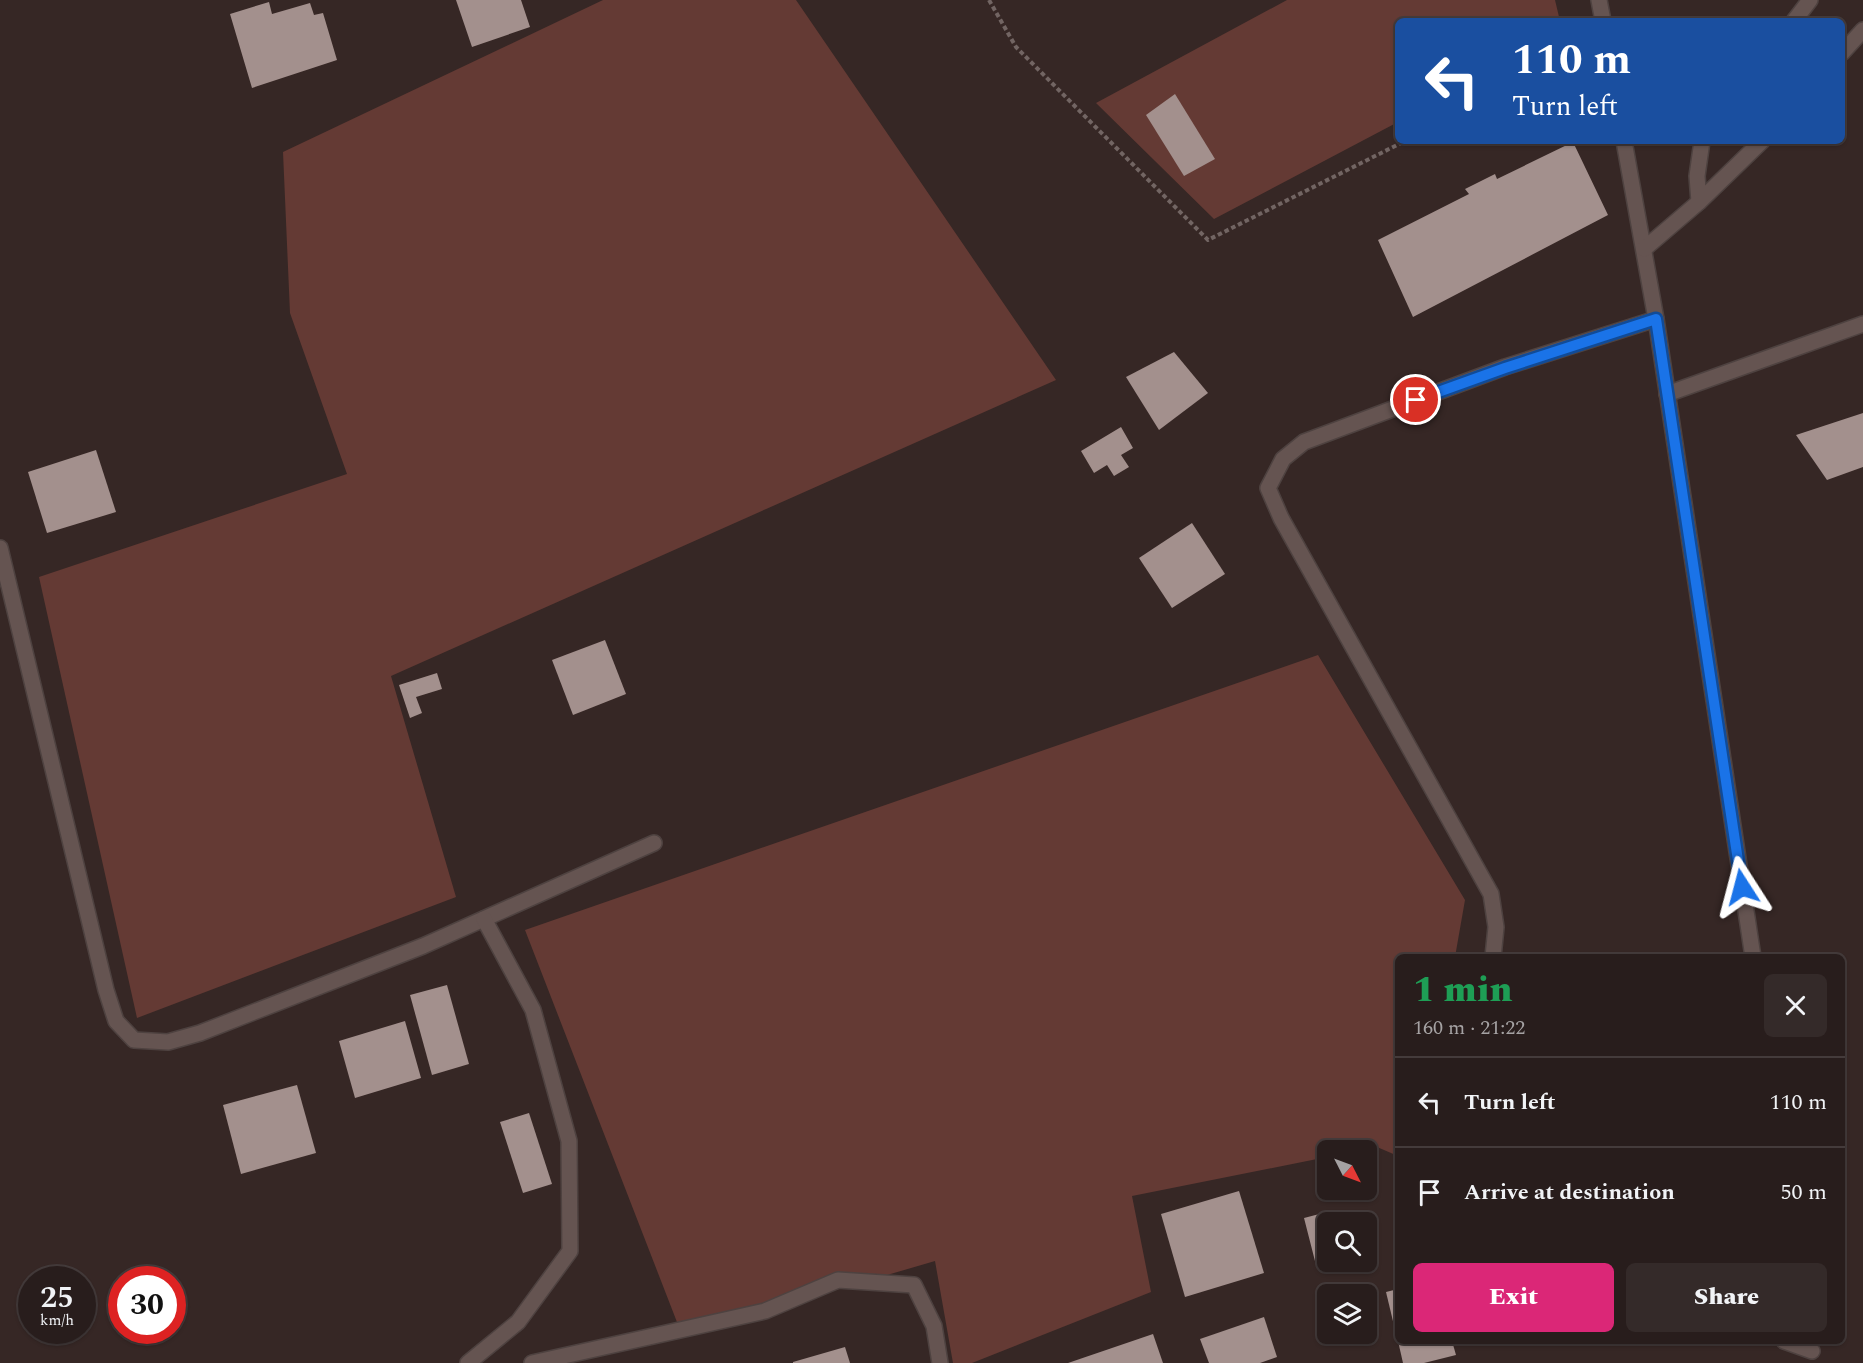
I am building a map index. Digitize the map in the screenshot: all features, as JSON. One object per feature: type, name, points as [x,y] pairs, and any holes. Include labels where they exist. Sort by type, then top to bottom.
[{"type":"street","points":[[1599,0],[1602,18]]},
{"type":"street","points":[[1796,18],[1810,0]]},
{"type":"street","points":[[1845,50],[1863,30]]},
{"type":"street","points":[[1625,144],[1656,319],[1753,954]]},
{"type":"street","points":[[1699,202],[1697,176],[1702,144]]},
{"type":"street","points":[[1644,249],[1699,202],[1759,144]]},
{"type":"street","points":[[1493,954],[1496,927],[1491,894],[1281,518],[1268,488],[1283,459],[1304,442],[1505,368],[1656,319]]},
{"type":"street","points":[[1667,394],[1863,324]]},
{"type":"street","points":[[0,548],[106,990],[116,1021],[134,1040],[168,1042],[200,1033],[423,946],[654,843]]},
{"type":"street","points":[[468,1363],[518,1322],[570,1251],[569,1141],[532,1010],[484,919]]},
{"type":"street","points":[[532,1363],[765,1311],[838,1280],[914,1285],[934,1326],[939,1363]]},
{"type":"street","points":[[1792,1344],[1812,1352]]},
{"type":"path","points":[[989,0],[1016,46],[1208,240],[1399,144]]},
{"type":"shaded area","points":[[603,0],[796,0],[1056,380],[391,676],[456,897],[137,1018],[39,577],[347,474],[290,313],[283,152]]},
{"type":"shaded area","points":[[1287,0],[1555,0],[1559,18],[1395,18],[1395,124],[1214,219],[1096,103]]},
{"type":"shaded area","points":[[1318,655],[1465,900],[1456,954],[1395,954],[1395,1155],[1377,1147],[1377,1140],[1317,1140],[1317,1159],[1132,1196],[1151,1292],[972,1363],[953,1363],[935,1261],[682,1335],[525,930]]},
{"type":"building","points":[[456,0],[521,0],[530,27],[472,47]]},
{"type":"building","points":[[269,2],[272,14],[310,3],[314,15],[323,13],[337,60],[252,88],[230,14]]},
{"type":"building","points":[[1175,94],[1215,159],[1184,176],[1146,115]]},
{"type":"building","points":[[1569,144],[1574,144],[1608,215],[1413,317],[1378,240],[1469,194],[1465,189],[1495,174],[1497,179]]},
{"type":"building","points":[[1174,352],[1208,393],[1159,430],[1126,377]]},
{"type":"building","points":[[1863,413],[1863,467],[1827,480],[1796,435]]},
{"type":"building","points":[[1121,427],[1133,448],[1121,455],[1129,467],[1114,476],[1107,465],[1094,473],[1081,451]]},
{"type":"building","points":[[96,450],[116,512],[47,533],[28,472]]},
{"type":"building","points":[[1192,523],[1225,574],[1172,608],[1139,558]]},
{"type":"building","points":[[605,640],[626,694],[573,715],[552,660]]},
{"type":"building","points":[[437,673],[442,689],[416,697],[422,713],[410,718],[399,685]]},
{"type":"building","points":[[447,985],[469,1064],[432,1075],[410,995]]},
{"type":"building","points":[[405,1021],[421,1078],[355,1098],[339,1041]]},
{"type":"building","points":[[297,1085],[316,1153],[241,1174],[223,1105]]},
{"type":"building","points":[[529,1113],[552,1184],[523,1193],[500,1122]]},
{"type":"building","points":[[1239,1191],[1264,1273],[1185,1297],[1161,1214]]},
{"type":"building","points":[[1317,1215],[1317,1265],[1316,1265],[1304,1218]]},
{"type":"building","points":[[1395,1290],[1395,1330],[1386,1292]]},
{"type":"building","points":[[1264,1317],[1277,1357],[1260,1363],[1209,1363],[1200,1339]]},
{"type":"building","points":[[1153,1334],[1163,1363],[1068,1363]]},
{"type":"building","points":[[1399,1344],[1453,1344],[1456,1355],[1424,1363],[1403,1363]]},
{"type":"building","points":[[845,1347],[850,1363],[793,1363],[793,1362]]},
{"type":"route","points":[[1416,400],[1505,368],[1656,319],[1742,887]]}]
